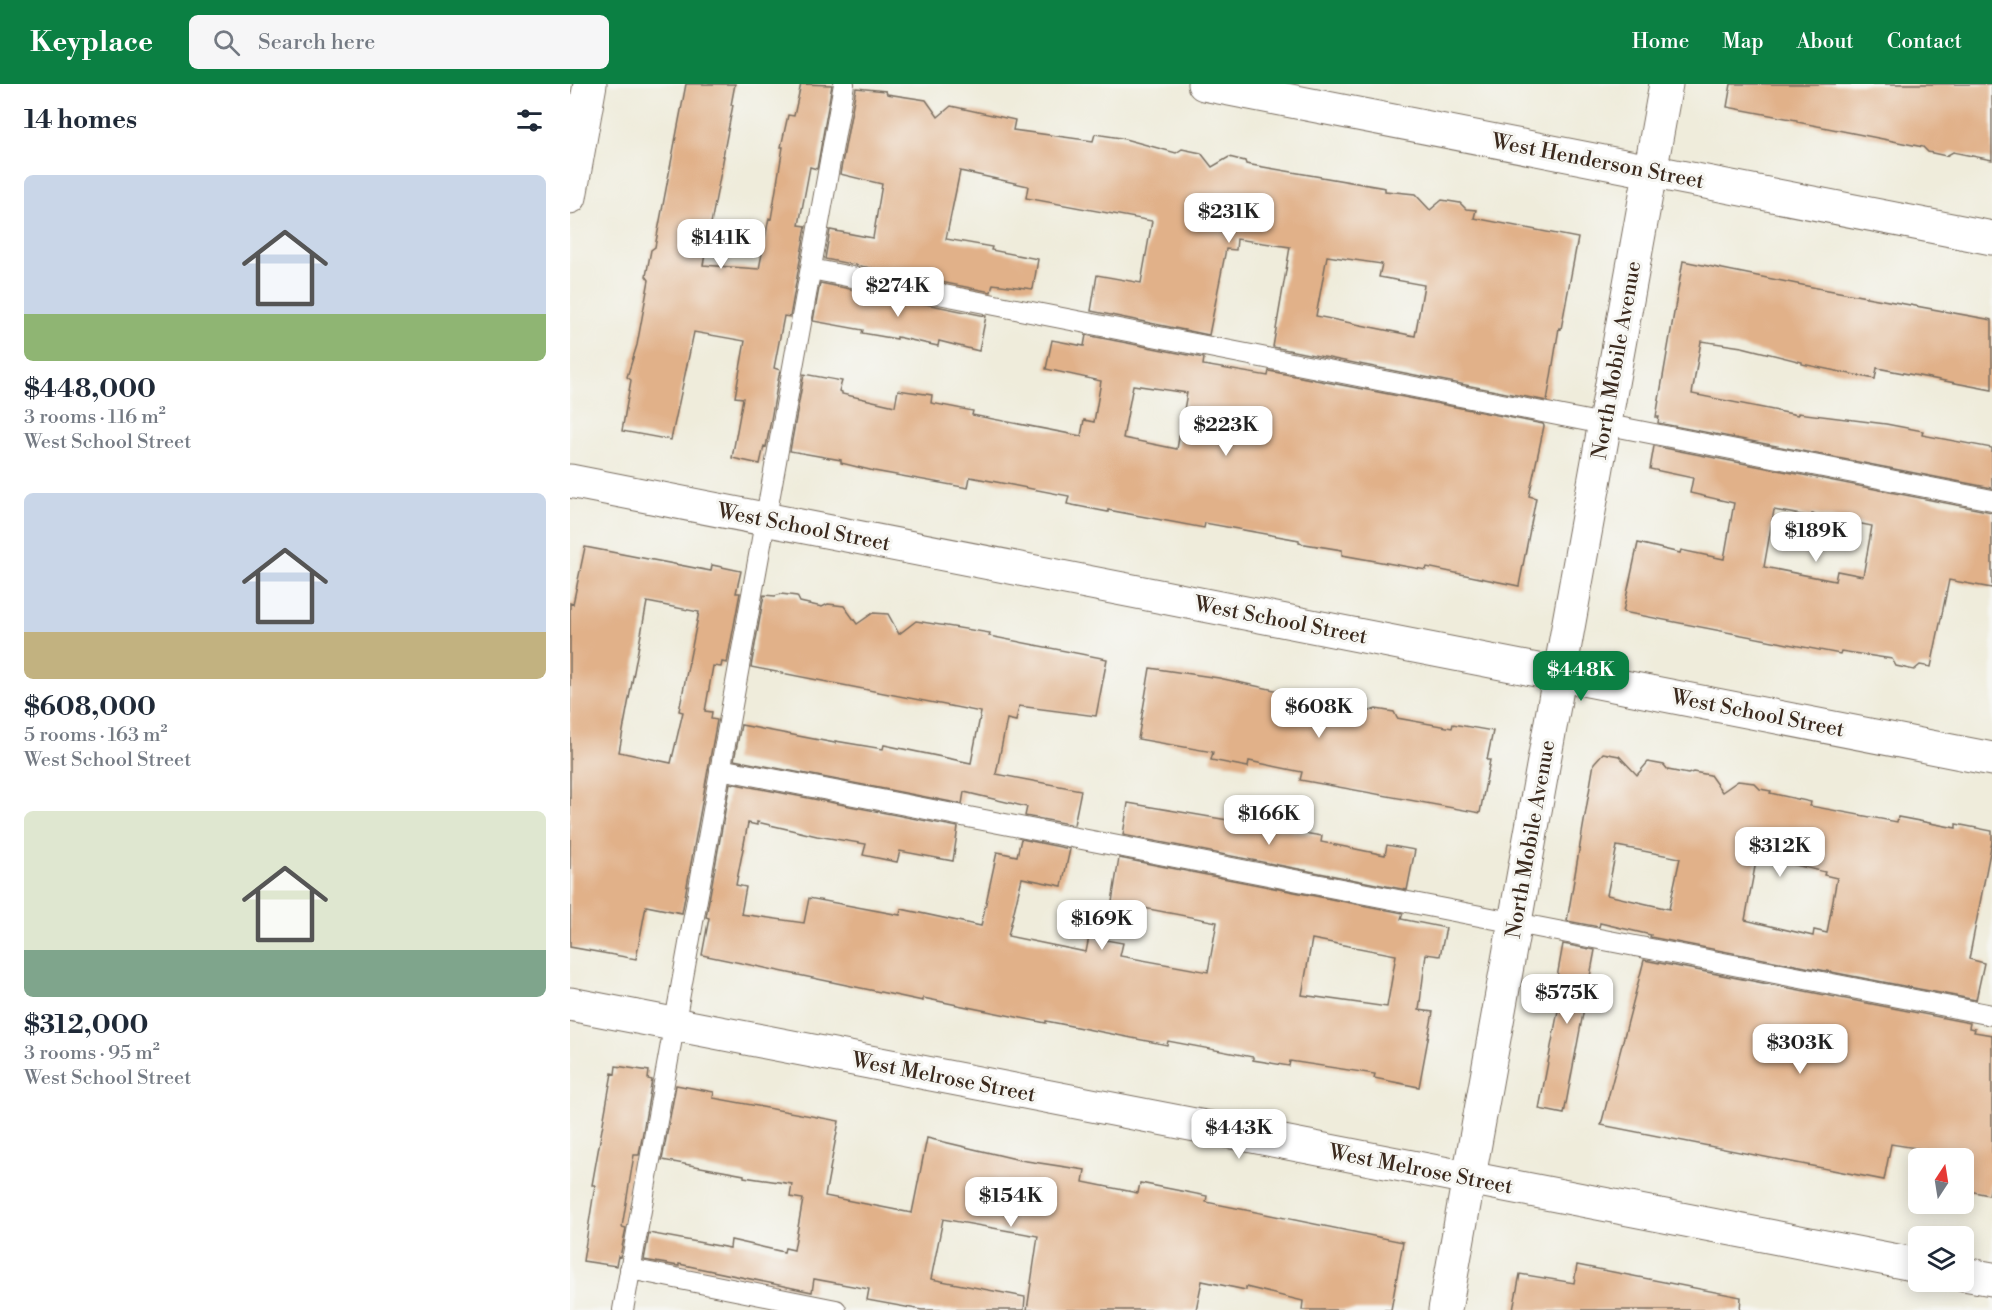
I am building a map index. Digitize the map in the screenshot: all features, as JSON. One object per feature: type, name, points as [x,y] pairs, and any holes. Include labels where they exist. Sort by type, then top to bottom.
[{"type":"street","points":[[570,197],[590,84]]},
{"type":"street","name":"West Henderson Street","points":[[1204,84],[1992,238]]},
{"type":"street","name":"North Mobile Avenue","points":[[1445,1310],[1666,84]]},
{"type":"street","name":"West School Street","points":[[570,482],[1992,759]]},
{"type":"street","name":"West Melrose Street","points":[[570,1004],[1908,1263]]},
{"type":"street","points":[[1974,1276],[1992,1279]]},
{"type":"lane","points":[[623,1310],[844,84]]},
{"type":"lane","points":[[811,269],[1992,500]]},
{"type":"lane","points":[[720,769],[1992,1015]]},
{"type":"lane","points":[[630,1269],[836,1310]]},
{"type":"building","points":[[686,84],[735,84],[703,265],[759,269],[769,218],[771,219],[788,115],[794,116],[801,84],[832,85],[817,169],[810,167],[799,225],[806,226],[790,317],[784,316],[774,368],[780,370],[766,447],[764,446],[760,464],[732,458],[743,398],[735,397],[745,341],[694,332],[671,440],[622,431],[631,380],[627,377],[637,345],[649,280],[646,276],[651,250],[655,247]]},
{"type":"building","points":[[1731,84],[1992,84],[1992,160],[1953,152],[1946,156],[1928,152],[1923,147],[1727,107]]},
{"type":"building","points":[[856,88],[886,91],[887,94],[926,100],[938,117],[951,106],[1015,120],[1013,130],[1093,141],[1095,134],[1121,138],[1176,153],[1182,149],[1201,153],[1212,167],[1229,157],[1245,161],[1246,164],[1385,188],[1385,191],[1415,194],[1430,210],[1442,200],[1460,203],[1466,209],[1476,210],[1474,218],[1578,238],[1561,329],[1559,328],[1547,401],[1273,347],[1290,247],[1237,239],[1236,250],[1226,249],[1209,335],[1091,311],[1097,275],[1141,283],[1152,221],[1026,198],[1028,186],[960,171],[946,239],[992,247],[991,250],[1038,259],[1033,289],[993,284],[991,292],[825,259],[830,230],[873,238],[882,184],[840,174]],"holes":[[[1327,256],[1382,264],[1379,277],[1424,285],[1415,336],[1316,316]]]},
{"type":"building","points":[[1683,261],[1992,320],[1992,390],[1877,368],[1875,379],[1802,364],[1802,362],[1742,347],[1701,341],[1692,394],[1798,415],[1798,413],[1886,424],[1923,431],[1922,435],[1992,448],[1992,488],[1658,423],[1659,417],[1656,417]]},
{"type":"building","points":[[820,283],[986,316],[979,351],[939,341],[938,346],[897,337],[897,339],[862,333],[863,330],[813,321]]},
{"type":"building","points":[[1086,335],[1204,358],[1203,365],[1268,376],[1269,371],[1543,424],[1529,496],[1536,498],[1519,586],[1427,567],[1426,570],[1342,555],[1342,550],[1299,543],[1299,540],[1205,523],[1204,528],[1067,504],[1069,496],[970,477],[968,488],[874,471],[841,463],[841,460],[790,451],[804,374],[842,381],[839,391],[842,394],[895,406],[898,390],[932,395],[931,403],[973,411],[972,415],[1081,436],[1084,420],[1094,422],[1101,381],[1046,369],[1052,340],[1084,346]],"holes":[[[1133,385],[1187,393],[1177,449],[1123,438]]]},
{"type":"building","points":[[1654,446],[1992,512],[1992,588],[1949,580],[1931,667],[1920,665],[1914,670],[1896,666],[1892,659],[1841,651],[1840,654],[1623,612],[1638,543],[1680,553],[1681,550],[1724,559],[1734,503],[1690,493],[1693,478],[1650,469]],"holes":[[[1774,510],[1812,517],[1812,514],[1872,526],[1863,576],[1837,571],[1835,581],[1764,567]]]},
{"type":"building","points":[[585,547],[711,571],[712,565],[741,571],[736,593],[740,593],[727,663],[722,662],[721,667],[713,666],[705,711],[712,712],[711,719],[717,720],[682,913],[646,906],[636,959],[570,947],[570,603],[573,604]],"holes":[[[647,602],[699,612],[679,711],[683,712],[671,763],[619,752]]]},
{"type":"building","points":[[764,595],[797,596],[800,602],[822,607],[828,604],[844,606],[857,624],[873,613],[888,614],[899,634],[916,621],[990,633],[989,636],[1107,659],[1096,716],[1019,706],[1016,721],[1007,719],[996,774],[1081,790],[1074,825],[1025,816],[1027,807],[964,792],[962,804],[734,760],[741,725],[835,743],[835,741],[883,749],[884,745],[971,763],[981,712],[751,667]]},
{"type":"building","points":[[1150,668],[1219,678],[1330,702],[1332,700],[1350,703],[1358,715],[1376,709],[1394,712],[1397,718],[1452,728],[1453,724],[1493,731],[1480,813],[1300,780],[1302,772],[1249,761],[1248,767],[1211,760],[1213,752],[1138,739]]},
{"type":"building","points":[[1603,753],[1619,756],[1637,775],[1648,762],[1664,765],[1668,770],[1710,775],[1722,792],[1738,781],[1754,783],[1760,789],[1771,791],[1770,793],[1811,802],[1810,806],[1897,822],[1898,817],[1956,828],[1956,824],[1992,831],[1992,842],[1969,959],[1984,963],[1976,1000],[1650,937],[1651,935],[1600,923],[1599,927],[1567,921],[1594,763]],"holes":[[[1617,846],[1680,858],[1669,909],[1607,895]],[[1757,856],[1825,872],[1824,875],[1837,878],[1827,933],[1814,930],[1813,936],[1745,920]]]},
{"type":"building","points":[[730,783],[958,827],[953,861],[900,851],[897,862],[863,855],[866,844],[817,836],[757,822],[757,825],[748,823],[736,885],[746,887],[741,914],[804,923],[809,898],[900,915],[901,909],[981,926],[997,852],[1017,856],[1021,839],[1070,849],[1062,886],[1022,878],[1008,936],[1086,952],[1089,937],[1123,943],[1120,956],[1208,972],[1217,922],[1112,902],[1119,858],[1403,913],[1401,919],[1446,928],[1440,956],[1426,954],[1419,1010],[1433,1012],[1419,1087],[1374,1078],[1375,1074],[1290,1061],[1289,1066],[1168,1041],[1167,1045],[923,998],[923,1001],[702,955],[709,918],[706,917]],"holes":[[[1312,939],[1396,955],[1387,1007],[1302,995]]]},
{"type":"building","points":[[1128,803],[1322,836],[1321,842],[1385,855],[1387,845],[1415,850],[1407,890],[1123,835]]},
{"type":"building","points":[[1563,944],[1595,950],[1564,1114],[1539,1109],[1561,995],[1554,994]]},
{"type":"building","points":[[1644,960],[1970,1023],[1969,1028],[1975,1029],[1974,1032],[1992,1035],[1992,1180],[1989,1195],[1974,1192],[1974,1148],[1917,1148],[1891,1144],[1884,1180],[1601,1125]]},
{"type":"building","points":[[616,1066],[649,1071],[648,1079],[652,1080],[639,1155],[634,1155],[622,1227],[626,1228],[616,1266],[583,1261],[595,1185],[592,1185],[612,1073],[615,1074]]},
{"type":"building","points":[[676,1085],[714,1092],[713,1098],[839,1121],[825,1196],[912,1213],[927,1138],[1020,1160],[1085,1170],[1083,1182],[1138,1193],[1140,1183],[1207,1196],[1206,1202],[1403,1242],[1391,1310],[1302,1310],[1303,1301],[1246,1287],[1246,1290],[1202,1281],[1196,1310],[1027,1310],[1038,1236],[943,1219],[931,1279],[1025,1297],[1024,1310],[922,1310],[867,1300],[869,1289],[814,1279],[812,1292],[679,1264],[679,1266],[644,1260],[649,1233],[730,1248],[731,1240],[784,1252],[785,1248],[794,1250],[803,1199],[790,1197],[792,1184],[744,1177],[744,1175],[662,1160]]},
{"type":"building","points":[[1577,1265],[1741,1297],[1740,1310],[1513,1310],[1520,1274],[1574,1283]]}]
